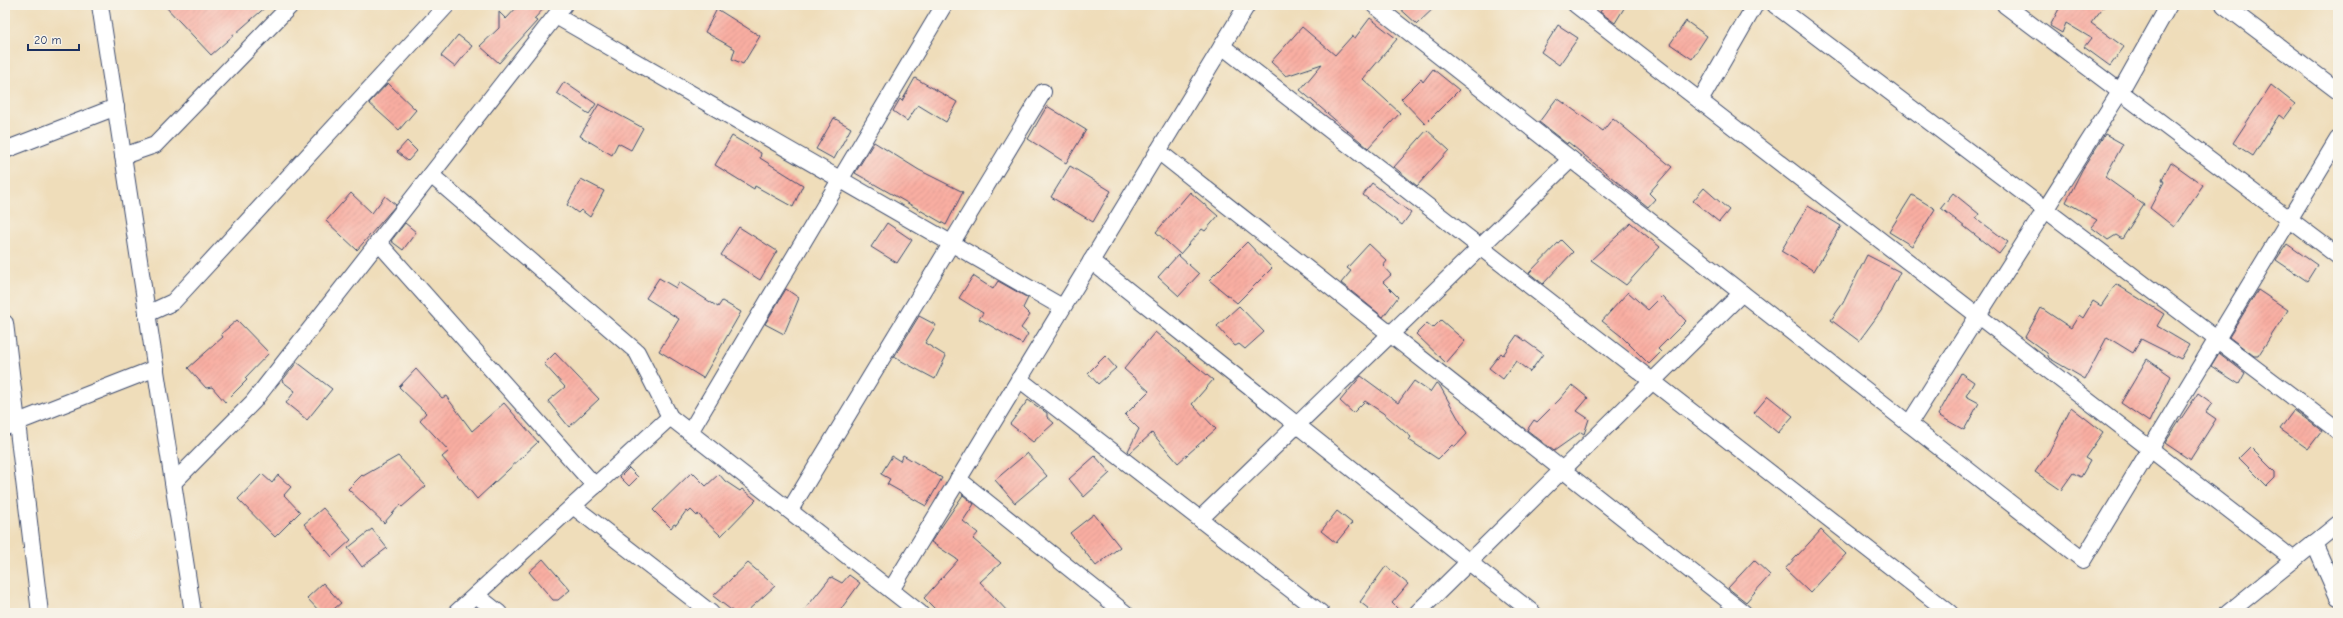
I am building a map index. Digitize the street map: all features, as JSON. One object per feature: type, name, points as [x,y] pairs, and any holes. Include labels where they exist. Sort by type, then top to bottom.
[{"type":"street","points":[[100,5],[193,613]]},
{"type":"street","points":[[123,156],[155,145],[291,5]]},
{"type":"street","points":[[147,314],[173,302],[447,5]]},
{"type":"street","points":[[690,432],[944,5]]},
{"type":"street","points":[[890,590],[1247,5]]},
{"type":"street","points":[[1374,5],[2083,560],[2338,139]]},
{"type":"street","points":[[1576,5],[2294,560]]},
{"type":"street","points":[[1700,101],[1755,5]]},
{"type":"street","points":[[1775,5],[2338,431]]},
{"type":"street","points":[[2005,5],[2338,256]]},
{"type":"street","points":[[1909,424],[2120,92],[2169,5]]},
{"type":"street","points":[[2224,5],[2338,91]]},
{"type":"street","points":[[173,483],[253,402],[560,10],[840,179],[1062,307]]},
{"type":"street","points":[[1222,46],[1950,613]]},
{"type":"street","points":[[790,510],[1043,92]]},
{"type":"street","points":[[5,150],[116,106]]},
{"type":"street","points":[[1158,151],[1744,613]]},
{"type":"street","points":[[1200,519],[1571,159]]},
{"type":"street","points":[[431,175],[637,352],[670,417],[920,613]]},
{"type":"street","points":[[378,242],[595,486]]},
{"type":"street","points":[[1091,261],[1533,613]]},
{"type":"street","points":[[1416,613],[1742,293]]},
{"type":"street","points":[[5,323],[11,424],[40,613]]},
{"type":"street","points":[[11,424],[156,368]]},
{"type":"street","points":[[1019,379],[1321,613]]},
{"type":"street","points":[[456,613],[670,417]]},
{"type":"street","points":[[958,479],[1125,613]]},
{"type":"street","points":[[573,506],[711,613]]},
{"type":"street","points":[[2228,613],[2338,524]]},
{"type":"street","points":[[2314,543],[2338,597]]},
{"type":"street","points":[[476,594],[499,613]]},
{"type":"building","points":[[164,5],[268,5],[211,55]]},
{"type":"building","points":[[519,5],[547,5],[534,19],[537,21],[499,63],[480,46],[499,28],[499,12],[506,19]]},
{"type":"building","points":[[1396,5],[1437,5],[1417,24]]},
{"type":"building","points":[[1605,5],[1626,5],[1615,23],[1600,12]]},
{"type":"building","points":[[2061,5],[2105,5],[2091,23],[2124,47],[2110,66],[2084,47],[2091,38],[2066,23],[2062,33],[2050,26]]},
{"type":"building","points":[[717,9],[760,36],[743,64],[732,59],[735,49],[705,32]]},
{"type":"building","points":[[1370,18],[1397,39],[1363,79],[1400,113],[1368,148],[1300,90],[1322,64],[1286,76],[1271,62],[1302,27],[1335,55],[1352,36],[1355,38]]},
{"type":"building","points":[[1686,21],[1707,36],[1692,59],[1670,44]]},
{"type":"building","points":[[1558,25],[1578,38],[1559,65],[1541,52]]},
{"type":"building","points":[[458,35],[472,46],[455,67],[441,56]]},
{"type":"building","points":[[1433,69],[1459,90],[1425,124],[1401,99],[1421,79],[1423,82]]},
{"type":"building","points":[[915,78],[957,102],[946,122],[918,105],[907,121],[893,111],[900,99],[902,101]]},
{"type":"building","points":[[564,82],[596,104],[589,114],[557,93]]},
{"type":"building","points":[[388,83],[416,110],[399,130],[369,103]]},
{"type":"building","points":[[2271,85],[2295,104],[2284,119],[2279,115],[2253,156],[2233,143]]},
{"type":"building","points":[[1557,98],[1603,131],[1613,118],[1672,167],[1649,193],[1655,199],[1648,207],[1568,142],[1567,144],[1539,122]]},
{"type":"building","points":[[599,104],[643,128],[631,150],[618,143],[612,155],[580,136]]},
{"type":"building","points":[[1047,106],[1086,130],[1066,163],[1028,139]]},
{"type":"building","points":[[834,118],[851,128],[834,159],[816,149]]},
{"type":"building","points":[[1427,130],[1449,150],[1417,186],[1394,167]]},
{"type":"building","points":[[2105,134],[2123,144],[2105,177],[2144,205],[2122,239],[2116,235],[2108,240],[2091,227],[2097,220],[2066,202],[2082,170]]},
{"type":"building","points":[[732,136],[761,153],[760,158],[803,185],[793,207],[755,186],[754,189],[715,165]]},
{"type":"building","points":[[407,141],[417,151],[408,161],[397,152]]},
{"type":"building","points":[[874,142],[919,170],[963,192],[946,225],[855,173]]},
{"type":"building","points":[[2171,162],[2203,185],[2174,227],[2150,208],[2164,182],[2162,179]]},
{"type":"building","points":[[1070,166],[1111,191],[1093,222],[1051,197]]},
{"type":"building","points":[[581,179],[604,191],[590,217],[581,210],[578,213],[567,205]]},
{"type":"building","points":[[1372,183],[1411,213],[1402,225],[1363,195]]},
{"type":"building","points":[[1704,188],[1729,210],[1719,222],[1693,201]]},
{"type":"building","points":[[1190,192],[1218,216],[1205,231],[1202,229],[1180,254],[1156,232]]},
{"type":"building","points":[[351,193],[372,213],[385,196],[396,205],[357,250],[326,221]]},
{"type":"building","points":[[1953,193],[1979,214],[1976,218],[2008,242],[1999,254],[1941,208]]},
{"type":"building","points":[[1912,195],[1935,209],[1912,246],[1889,232]]},
{"type":"building","points":[[1808,206],[1841,226],[1814,271],[1781,251]]},
{"type":"building","points":[[405,223],[416,232],[403,250],[391,241]]},
{"type":"building","points":[[887,223],[912,240],[897,263],[871,247]]},
{"type":"building","points":[[1631,223],[1660,247],[1626,285],[1591,260]]},
{"type":"building","points":[[739,227],[777,251],[760,280],[721,255]]},
{"type":"building","points":[[1561,240],[1573,252],[1543,284],[1529,273]]},
{"type":"building","points":[[1247,242],[1272,268],[1237,303],[1209,280]]},
{"type":"building","points":[[1369,244],[1387,261],[1383,266],[1391,275],[1383,282],[1398,297],[1383,317],[1341,283],[1351,271],[1347,268]]},
{"type":"building","points":[[2287,244],[2317,265],[2307,281],[2276,260]]},
{"type":"building","points":[[1178,255],[1199,274],[1179,296],[1158,277]]},
{"type":"building","points":[[1867,255],[1900,272],[1881,311],[1859,341],[1831,320],[1843,303]]},
{"type":"building","points":[[973,276],[993,289],[998,281],[1028,298],[1023,308],[1030,315],[1021,328],[1028,334],[1022,344],[979,319],[983,313],[959,298]]},
{"type":"building","points":[[659,278],[676,288],[679,282],[718,307],[722,301],[741,312],[703,378],[659,351],[679,319],[646,298]]},
{"type":"building","points":[[2116,284],[2164,314],[2157,326],[2189,345],[2181,359],[2141,339],[2133,353],[2107,337],[2085,379],[2049,358],[2047,353],[2025,337],[2041,308],[2071,328],[2079,315],[2083,318],[2093,301],[2101,306]]},
{"type":"building","points":[[786,289],[799,298],[784,334],[765,324]]},
{"type":"building","points":[[2258,290],[2288,310],[2258,356],[2254,356],[2229,337]]},
{"type":"building","points":[[1628,292],[1648,310],[1662,296],[1686,321],[1658,349],[1661,352],[1649,364],[1621,336],[1602,321]]},
{"type":"building","points":[[1239,306],[1264,332],[1245,349],[1239,344],[1235,346],[1217,326]]},
{"type":"building","points":[[919,316],[936,325],[925,343],[946,356],[935,379],[894,357]]},
{"type":"building","points":[[237,320],[269,353],[245,378],[247,380],[225,402],[212,387],[206,388],[188,368],[223,337],[221,334]]},
{"type":"building","points":[[1441,320],[1465,341],[1446,363],[1416,334],[1427,323],[1433,328]]},
{"type":"building","points":[[1155,332],[1213,380],[1192,404],[1216,429],[1178,463],[1152,433],[1130,453],[1128,451],[1139,429],[1125,415],[1149,391],[1124,369]]},
{"type":"building","points":[[1517,335],[1543,354],[1530,372],[1516,361],[1503,379],[1489,368],[1501,353],[1503,355]]},
{"type":"building","points":[[555,353],[599,399],[569,427],[548,401],[565,387],[544,364]]},
{"type":"building","points":[[2219,353],[2245,373],[2239,384],[2211,366]]},
{"type":"building","points":[[1105,356],[1116,368],[1098,384],[1088,373]]},
{"type":"building","points":[[2147,359],[2171,376],[2149,422],[2121,403]]},
{"type":"building","points":[[297,362],[332,389],[307,420],[286,403],[295,391],[282,381]]},
{"type":"building","points":[[416,369],[442,398],[446,396],[472,431],[504,403],[538,442],[477,499],[442,457],[449,451],[420,420],[426,413],[399,387]]},
{"type":"building","points":[[1961,373],[1974,382],[1966,396],[1979,403],[1964,430],[1938,415]]},
{"type":"building","points":[[1361,376],[1398,403],[1414,381],[1430,392],[1436,383],[1440,386],[1467,434],[1455,447],[1452,445],[1438,459],[1409,440],[1411,437],[1383,413],[1365,401],[1353,413],[1340,401]]},
{"type":"building","points":[[1572,385],[1588,398],[1577,411],[1589,419],[1584,434],[1581,432],[1554,451],[1527,430],[1534,420],[1537,422]]},
{"type":"building","points":[[2198,393],[2212,403],[2206,412],[2216,419],[2190,460],[2165,443]]},
{"type":"building","points":[[1768,396],[1793,416],[1778,433],[1754,413]]},
{"type":"building","points":[[1028,400],[1047,413],[1047,417],[1054,423],[1033,442],[1010,424]]},
{"type":"building","points":[[2071,407],[2103,432],[2085,458],[2090,461],[2081,477],[2073,473],[2061,490],[2035,472],[2049,452]]},
{"type":"building","points":[[2294,410],[2322,431],[2308,449],[2280,429]]},
{"type":"building","points":[[2250,447],[2275,472],[2275,478],[2267,486],[2239,458]]},
{"type":"building","points":[[1027,453],[1047,476],[1015,503],[995,480]]},
{"type":"building","points":[[903,455],[942,478],[926,506],[887,484],[890,479],[881,474],[892,456],[900,461]]},
{"type":"building","points":[[398,456],[426,486],[402,507],[400,505],[384,523],[348,489],[362,475],[363,476]]},
{"type":"building","points":[[1095,456],[1110,473],[1084,497],[1069,479]]},
{"type":"building","points":[[629,468],[638,477],[629,486],[620,477]]},
{"type":"building","points":[[692,472],[706,486],[719,474],[725,481],[740,491],[742,489],[756,500],[721,536],[698,514],[697,516],[691,510],[688,513],[686,511],[676,525],[674,524],[671,528],[653,510]]},
{"type":"building","points":[[262,474],[272,483],[278,475],[291,487],[284,495],[300,512],[275,537],[238,499]]},
{"type":"building","points":[[963,495],[974,504],[963,521],[978,533],[973,539],[1001,563],[980,582],[1009,613],[939,613],[924,598],[958,560],[931,542]]},
{"type":"building","points":[[323,508],[351,540],[332,557],[304,524]]},
{"type":"building","points":[[1337,511],[1352,523],[1336,543],[1321,531]]},
{"type":"building","points":[[1094,514],[1120,547],[1096,566],[1070,533]]},
{"type":"building","points":[[372,529],[387,548],[362,567],[348,548]]},
{"type":"building","points":[[1821,530],[1846,554],[1810,593],[1785,569]]},
{"type":"building","points":[[543,559],[570,590],[558,600],[553,600],[529,572]]},
{"type":"building","points":[[1754,560],[1770,575],[1746,602],[1728,588]]},
{"type":"building","points":[[748,563],[775,586],[745,613],[735,613],[713,596]]},
{"type":"building","points":[[1386,566],[1408,584],[1392,603],[1402,613],[1374,613],[1360,602]]},
{"type":"building","points":[[849,575],[860,583],[838,613],[802,613],[831,577],[842,583]]},
{"type":"building","points":[[323,583],[341,603],[329,613],[321,613],[307,598]]}]
